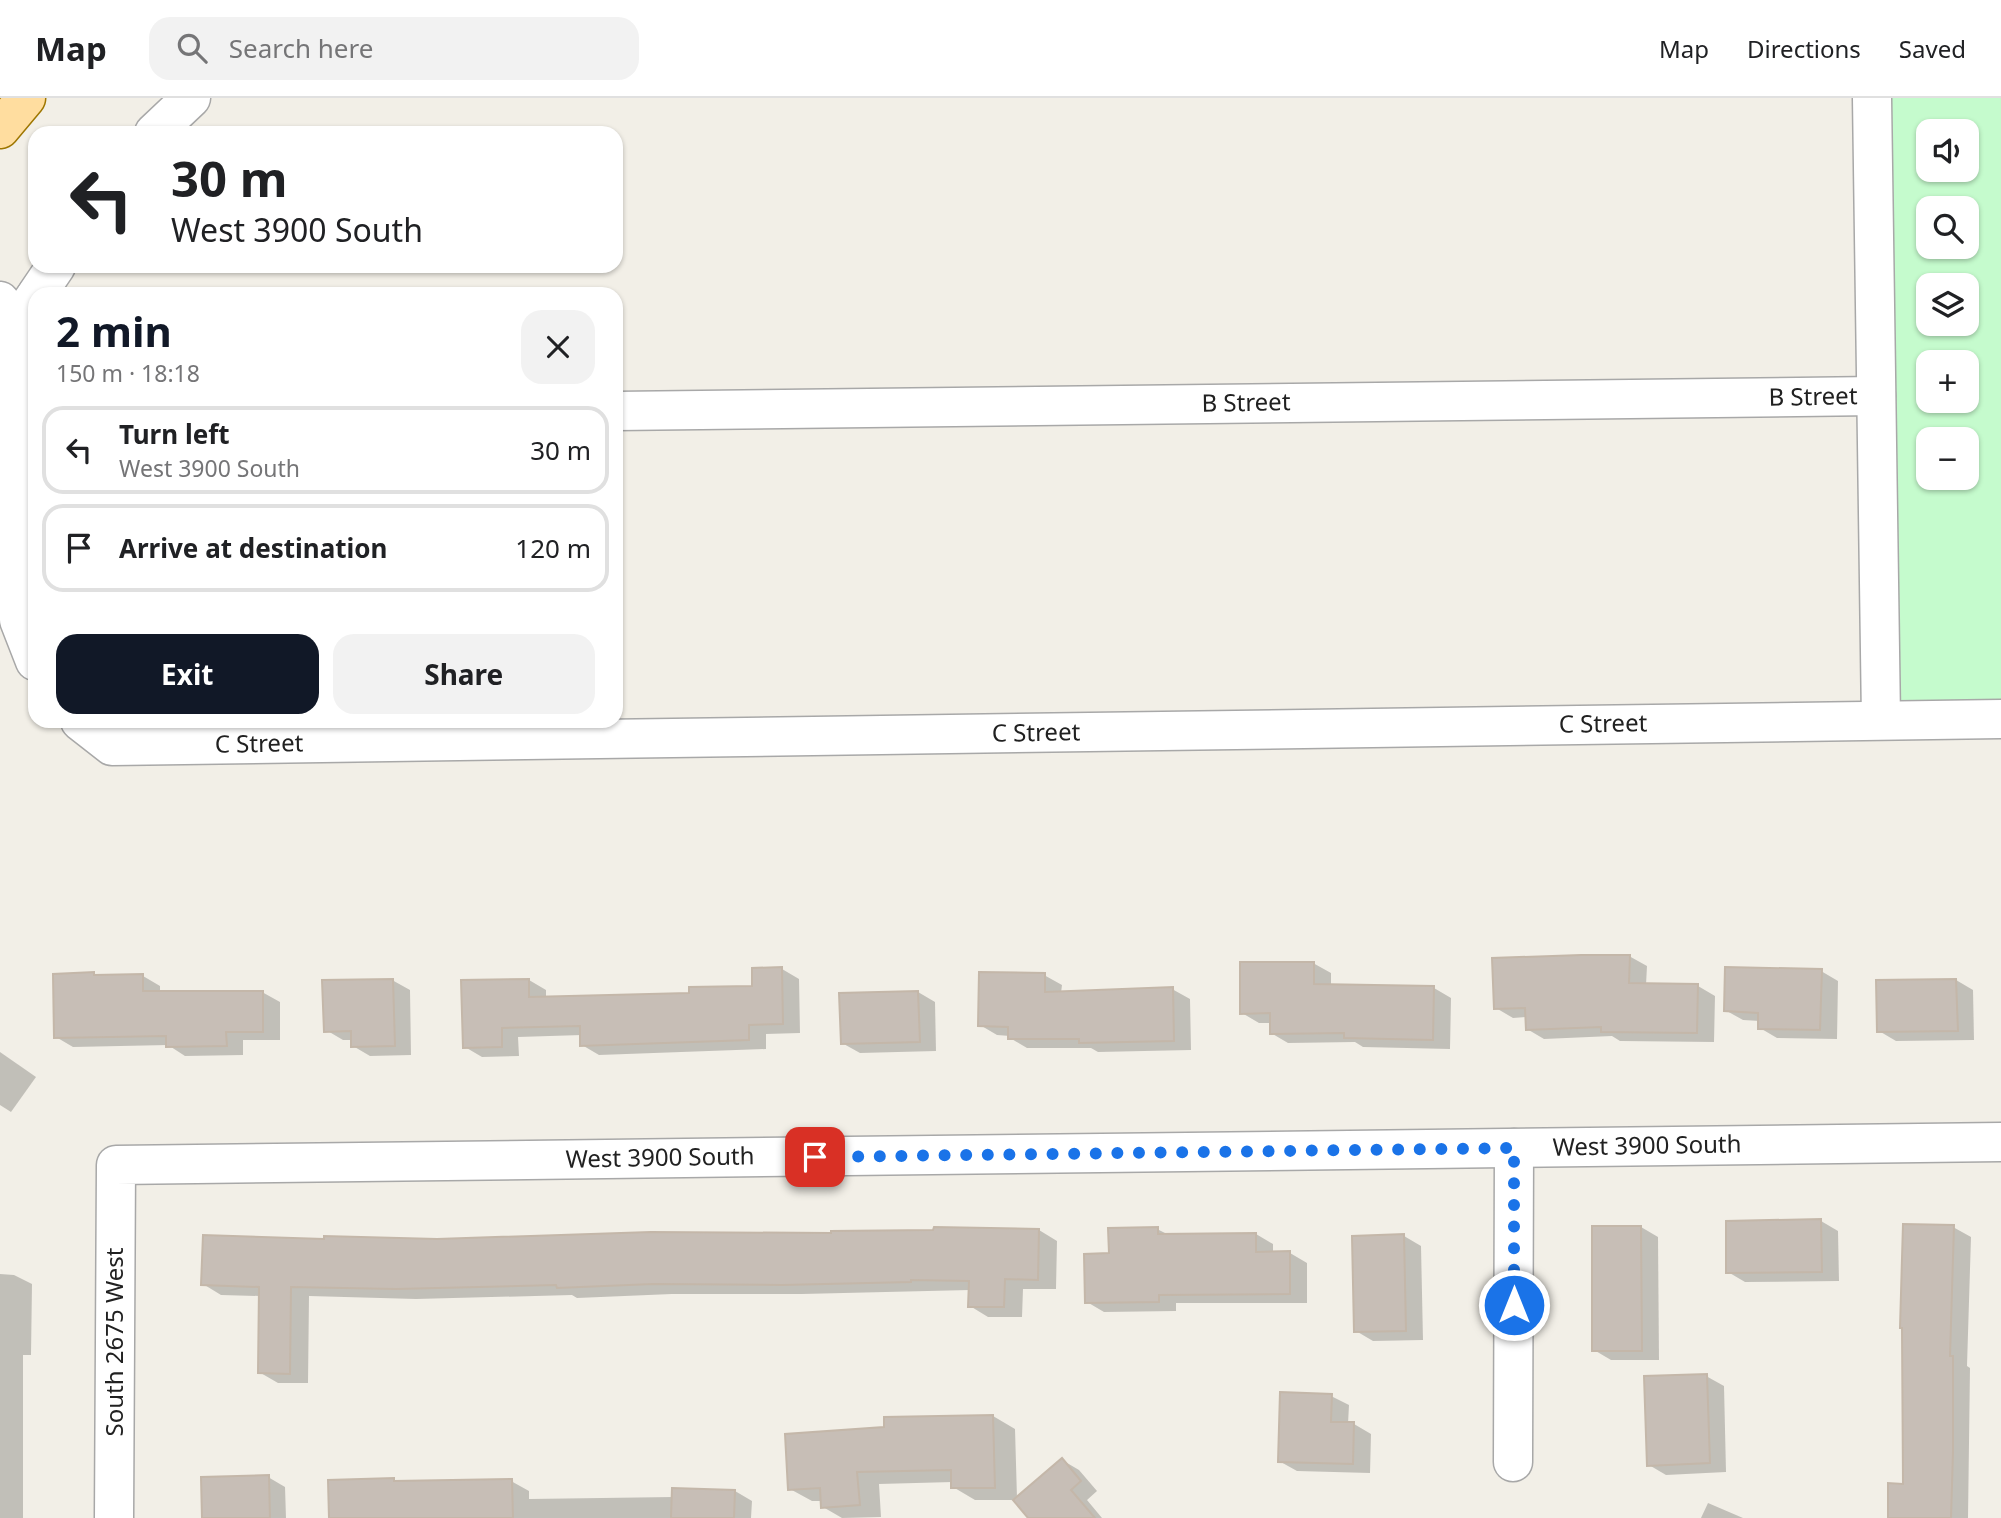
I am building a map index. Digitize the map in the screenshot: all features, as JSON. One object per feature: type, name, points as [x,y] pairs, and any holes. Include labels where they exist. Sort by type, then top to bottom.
[{"type":"main road","points":[[0,129],[26,98]]},
{"type":"street","points":[[162,126],[191,98]]},
{"type":"street","points":[[1872,98],[1881,720]]},
{"type":"street","points":[[25,311],[19,620],[28,643]]},
{"type":"street","name":"B Street","points":[[623,411],[1876,396]]},
{"type":"street","name":"C Street","points":[[89,728],[112,746],[2001,719]]},
{"type":"street","name":"West 3900 South","points":[[116,1165],[2001,1142]]},
{"type":"street","points":[[1513,1462],[1514,1148]]},
{"type":"street","name":"South 2675 West","points":[[114,1518],[116,1165]]},
{"type":"green space","points":[[1881,98],[2001,98],[2001,700],[1887,701]]},
{"type":"building","points":[[1630,955],[1629,983],[1698,984],[1697,1033],[1601,1032],[1601,1027],[1526,1030],[1525,1008],[1494,1009],[1492,958]]},
{"type":"building","points":[[1240,962],[1314,962],[1314,984],[1434,986],[1433,1040],[1344,1038],[1344,1033],[1270,1034],[1270,1013],[1240,1014]]},
{"type":"building","points":[[782,967],[783,1024],[749,1025],[749,1040],[580,1046],[580,1026],[502,1028],[502,1047],[463,1048],[461,980],[529,979],[529,997],[689,993],[689,987],[752,986],[752,968]]},
{"type":"building","points":[[1725,967],[1822,969],[1820,1030],[1758,1029],[1758,1013],[1724,1011]]},
{"type":"building","points":[[94,972],[94,975],[143,974],[143,991],[263,991],[263,1032],[226,1032],[227,1046],[166,1047],[166,1036],[54,1038],[53,974]]},
{"type":"building","points":[[979,972],[1045,973],[1045,992],[1173,987],[1174,1041],[1079,1043],[1079,1039],[1008,1039],[1008,1027],[978,1026]]},
{"type":"building","points":[[393,979],[395,1046],[351,1047],[351,1031],[324,1032],[322,980]]},
{"type":"building","points":[[1956,979],[1958,1031],[1877,1032],[1876,980]]},
{"type":"building","points":[[918,991],[920,1042],[841,1044],[839,993]]},
{"type":"building","points":[[1821,1219],[1822,1272],[1726,1273],[1726,1221]]},
{"type":"building","points":[[1903,1224],[1954,1225],[1950,1356],[1953,1356],[1951,1518],[1888,1518],[1888,1483],[1903,1484],[1900,1328]]},
{"type":"building","points":[[1592,1226],[1641,1226],[1642,1351],[1592,1351]]},
{"type":"building","points":[[934,1227],[1039,1229],[1038,1280],[1005,1279],[1004,1307],[968,1307],[969,1281],[911,1280],[782,1285],[653,1284],[557,1288],[556,1285],[396,1289],[291,1287],[290,1374],[258,1373],[259,1287],[201,1285],[203,1235],[437,1239],[651,1232],[831,1233],[933,1230]]},
{"type":"building","points":[[1158,1227],[1158,1234],[1256,1233],[1256,1252],[1290,1251],[1290,1294],[1159,1295],[1159,1302],[1085,1303],[1084,1254],[1109,1253],[1108,1228]]},
{"type":"building","points":[[1404,1234],[1406,1331],[1354,1332],[1352,1236]]},
{"type":"building","points":[[1707,1374],[1710,1463],[1647,1466],[1644,1376]]},
{"type":"building","points":[[1280,1392],[1332,1394],[1331,1422],[1354,1422],[1353,1464],[1278,1462]]},
{"type":"building","points":[[993,1415],[995,1488],[951,1488],[951,1470],[857,1472],[860,1505],[821,1508],[820,1488],[788,1490],[785,1434],[884,1427],[884,1417]]},
{"type":"building","points":[[1062,1458],[1081,1481],[1071,1490],[1095,1518],[1028,1518],[1013,1500]]},
{"type":"building","points":[[269,1475],[270,1518],[202,1518],[201,1477]]},
{"type":"building","points":[[394,1478],[394,1481],[512,1479],[513,1518],[329,1518],[328,1480]]},
{"type":"building","points":[[672,1488],[735,1490],[734,1518],[671,1518]]},
{"type":"route","points":[[815,1157],[1514,1148],[1514,1305]]}]
